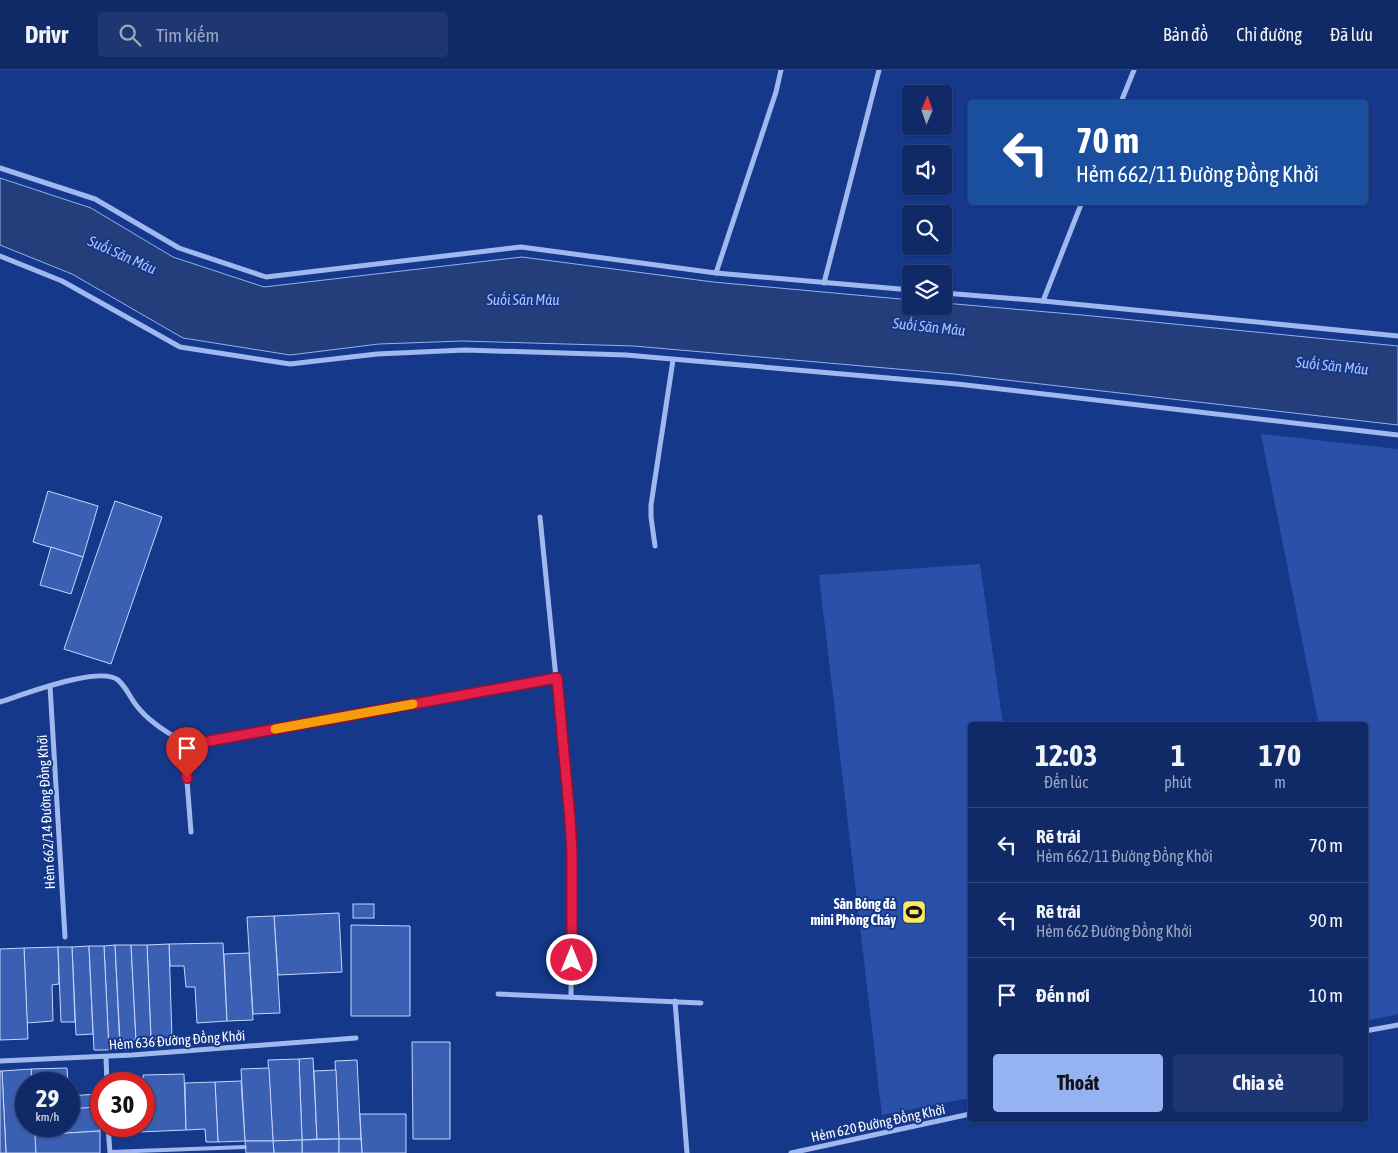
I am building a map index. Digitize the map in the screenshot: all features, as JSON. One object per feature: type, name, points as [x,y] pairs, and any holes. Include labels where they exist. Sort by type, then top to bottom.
[{"type":"street","points":[[716,273],[776,92],[780,70]]},
{"type":"street","points":[[824,283],[879,70]]},
{"type":"street","points":[[1122,100],[1134,70]]},
{"type":"street","points":[[0,168],[95,200],[179,248],[266,277],[521,247],[716,273],[902,289]]},
{"type":"street","points":[[1043,301],[1081,205]]},
{"type":"street","points":[[0,256],[62,280],[180,347],[290,364],[377,354],[465,350],[626,355],[957,384],[1398,435]]},
{"type":"street","points":[[952,294],[1398,336]]},
{"type":"street","points":[[655,546],[650,517],[651,505],[674,360]]},
{"type":"street","points":[[540,518],[570,819],[572,853],[571,997]]},
{"type":"street","points":[[0,702],[77,678],[99,675],[117,679],[136,705],[173,736],[184,742],[197,742],[557,678]]},
{"type":"street","name":"Hẻm 662/14 Đường Đồng Khởi","points":[[50,686],[65,937]]},
{"type":"street","points":[[184,742],[191,832]]},
{"type":"street","points":[[498,994],[701,1003]]},
{"type":"street","points":[[675,1001],[687,1153]]},
{"type":"street","points":[[1368,1030],[1398,1024]]},
{"type":"street","name":"Hẻm 636 Đường Đồng Khởi","points":[[0,1062],[106,1057],[356,1038]]},
{"type":"street","points":[[106,1057],[107,1072]]},
{"type":"street","name":"Hẻm 620 Đường Đồng Khởi","points":[[791,1153],[968,1114]]},
{"type":"street","points":[[109,1137],[110,1152]]},
{"type":"lane","points":[[110,1152],[245,1147]]},
{"type":"shaded area","points":[[1261,434],[1398,449],[1398,1014],[1368,1020],[1368,722],[1318,722]]},
{"type":"shaded area","name":"Sân Bóng đá mini Phòng Cháy","points":[[980,564],[1003,722],[968,722],[968,1098],[882,1115],[819,575]]},
{"type":"water","name":"Suối Săn Máu","points":[[0,178],[91,208],[173,257],[264,287],[522,257],[713,282],[902,299],[902,315],[952,315],[952,304],[1398,346],[1398,425],[954,374],[634,346],[462,341],[379,344],[290,355],[183,338],[72,274],[0,245]]},
{"type":"building","points":[[48,491],[98,506],[83,557],[33,542]]},
{"type":"building","points":[[115,501],[162,517],[111,664],[64,649]]},
{"type":"building","points":[[51,547],[83,557],[71,594],[40,585]]},
{"type":"building","points":[[353,904],[374,904],[374,918],[353,918]]},
{"type":"building","points":[[339,913],[342,972],[278,975],[274,916]]},
{"type":"building","points":[[274,916],[280,1013],[253,1014],[247,917]]},
{"type":"building","points":[[351,925],[410,926],[410,1016],[351,1016]]},
{"type":"building","points":[[223,943],[227,1021],[197,1023],[195,987],[186,987],[184,966],[170,966],[169,944]]},
{"type":"building","points":[[169,944],[172,1039],[151,1039],[147,945]]},
{"type":"building","points":[[115,945],[120,1049],[109,1050],[104,946]]},
{"type":"building","points":[[115,945],[131,945],[136,1040],[120,1040]]},
{"type":"building","points":[[131,945],[147,945],[151,1039],[136,1040]]},
{"type":"building","points":[[89,946],[93,1034],[76,1035],[72,947]]},
{"type":"building","points":[[89,946],[104,946],[109,1050],[94,1050]]},
{"type":"building","points":[[58,947],[59,984],[52,985],[53,1021],[27,1023],[24,948]]},
{"type":"building","points":[[58,947],[72,947],[75,1022],[61,1022]]},
{"type":"building","points":[[24,948],[28,1039],[0,1040],[0,949]]},
{"type":"building","points":[[249,953],[253,1020],[227,1021],[224,954]]},
{"type":"building","points":[[412,1042],[450,1042],[450,1139],[413,1139]]},
{"type":"building","points":[[313,1058],[317,1139],[302,1140],[299,1059]]},
{"type":"building","points":[[299,1059],[302,1140],[273,1141],[268,1060]]},
{"type":"building","points":[[357,1060],[361,1139],[339,1139],[335,1061]]},
{"type":"building","points":[[67,1068],[67,1072],[31,1072],[31,1069]]},
{"type":"building","points":[[269,1068],[273,1141],[245,1141],[241,1069]]},
{"type":"building","points":[[31,1069],[31,1072],[15,1072],[15,1137],[35,1137],[36,1153],[6,1153],[2,1071]]},
{"type":"building","points":[[336,1070],[339,1139],[317,1139],[314,1071]]},
{"type":"building","points":[[0,1071],[2,1071],[6,1153],[0,1153]]},
{"type":"building","points":[[184,1074],[186,1130],[155,1131],[155,1075]]},
{"type":"building","points":[[241,1081],[245,1141],[218,1142],[215,1082]]},
{"type":"building","points":[[215,1082],[218,1142],[206,1142],[205,1129],[186,1130],[185,1083]]},
{"type":"building","points":[[80,1095],[90,1095],[90,1109],[80,1109]]},
{"type":"building","points":[[80,1108],[90,1108],[90,1132],[80,1132]]},
{"type":"building","points":[[360,1114],[406,1114],[406,1153],[362,1153]]},
{"type":"building","points":[[80,1132],[90,1132],[90,1137],[100,1137],[100,1153],[36,1153],[35,1137],[80,1137]]},
{"type":"building","points":[[339,1139],[339,1153],[302,1153],[302,1140]]},
{"type":"building","points":[[339,1139],[361,1139],[362,1153],[339,1153]]},
{"type":"building","points":[[302,1140],[302,1153],[274,1153],[273,1141]]},
{"type":"building","points":[[245,1141],[273,1141],[274,1153],[246,1153]]},
{"type":"slow traffic","points":[[275,729],[413,704]]},
{"type":"place","name":"Sân Bóng đá mini Phòng Cháy","points":[[914,912]]},
{"type":"route","points":[[187,778],[184,742],[209,741],[557,678],[572,853],[572,960]]}]
